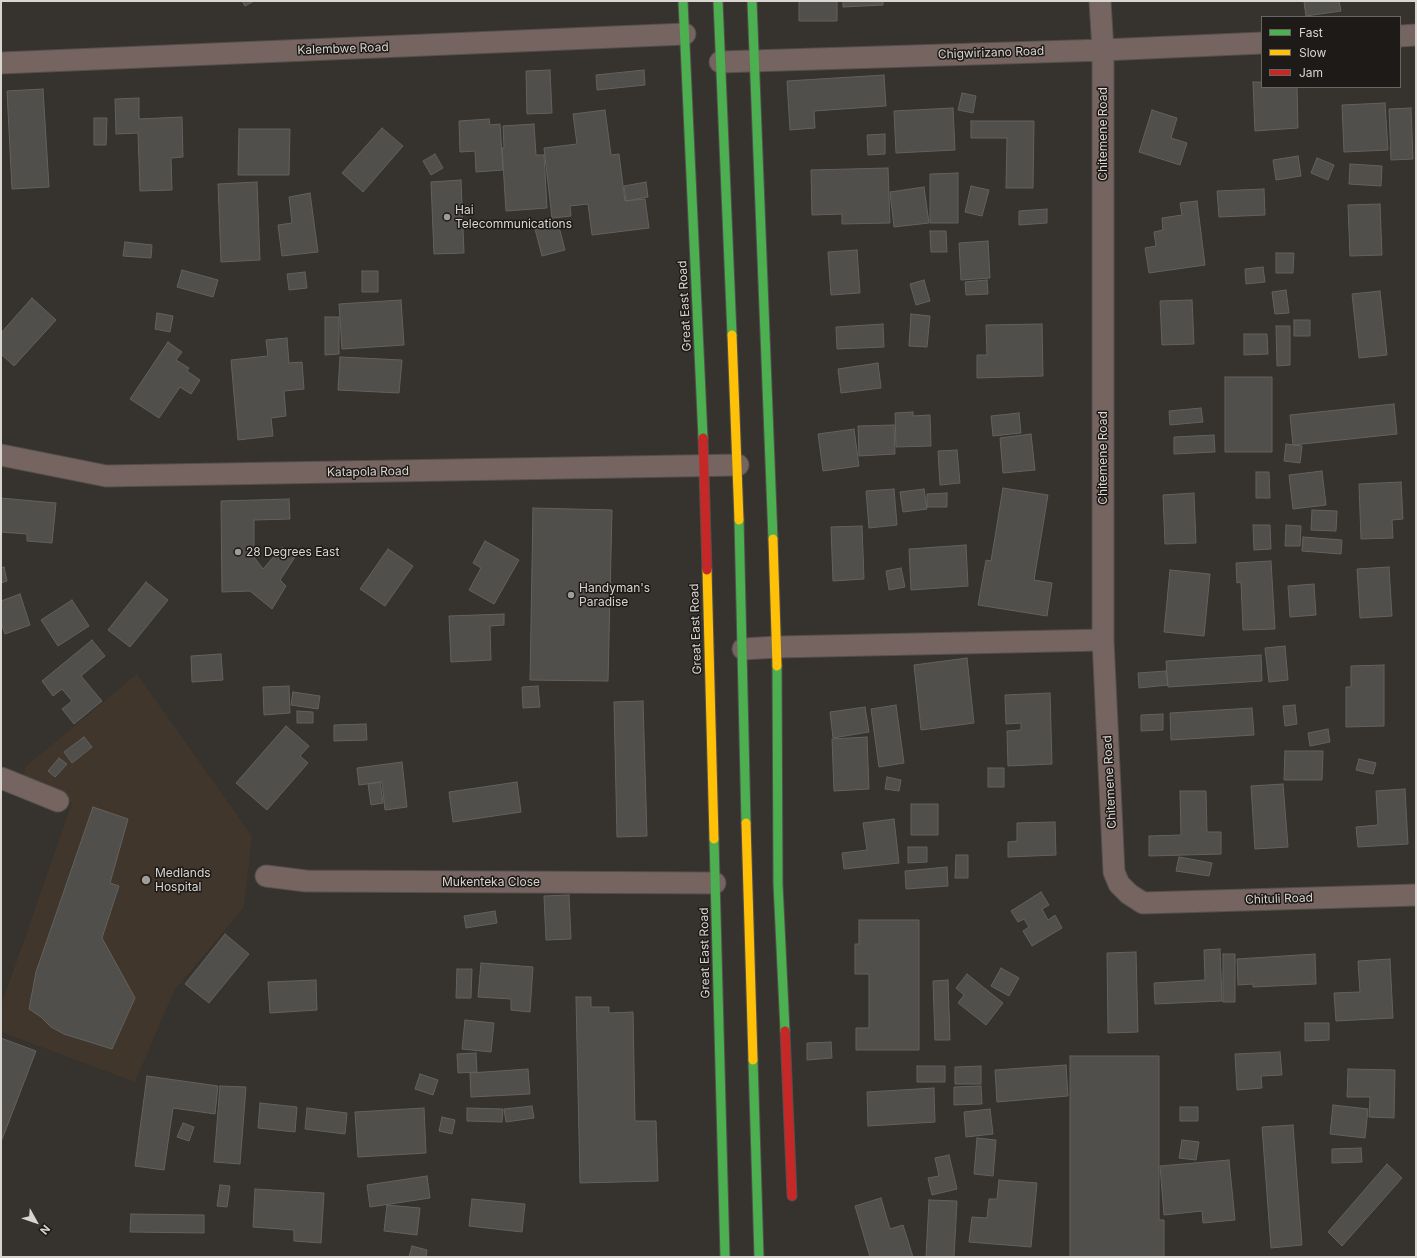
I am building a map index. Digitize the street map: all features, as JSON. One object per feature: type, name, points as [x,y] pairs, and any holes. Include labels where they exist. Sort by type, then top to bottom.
[{"type":"main road","name":"Great East Road","points":[[683,1],[704,466],[725,1257]]},
{"type":"main road","points":[[718,1],[726,238],[738,465],[747,889],[759,1257]]},
{"type":"main road","points":[[752,1],[777,647],[778,884],[792,1196]]},
{"type":"street","name":"Chitemene Road","points":[[1100,1],[1103,50],[1103,640],[1114,872],[1119,884],[1129,894],[1143,903]]},
{"type":"street","name":"Kalembwe Road","points":[[1,64],[685,34]]},
{"type":"street","points":[[1401,36],[1416,35]]},
{"type":"street","name":"Chigwirizano Road","points":[[720,62],[1103,50],[1261,42]]},
{"type":"street","name":"Katapola Road","points":[[1,455],[106,476],[738,465]]},
{"type":"street","points":[[743,649],[1103,640]]},
{"type":"street","points":[[1,778],[58,802]]},
{"type":"street","name":"Mukenteka Close","points":[[266,876],[306,881],[715,883]]},
{"type":"street","name":"Chituli Road","points":[[1143,903],[1416,895]]},
{"type":"shaded area","name":"Medlands Hospital","points":[[137,674],[252,836],[244,907],[174,991],[135,1082],[1,1032],[1,1006],[72,803],[22,779],[25,771],[24,768]]},
{"type":"building","points":[[242,1],[254,1],[245,6]]},
{"type":"building","points":[[799,1],[837,1],[837,21],[799,21]]},
{"type":"building","points":[[843,1],[883,1],[883,5],[843,7]]},
{"type":"building","points":[[1339,1],[1341,11],[1306,16],[1304,2]]},
{"type":"building","points":[[550,70],[552,113],[527,114],[526,71]]},
{"type":"building","points":[[644,70],[645,85],[597,90],[596,75]]},
{"type":"building","points":[[884,75],[886,106],[814,111],[815,128],[790,130],[787,81]]},
{"type":"building","points":[[1253,82],[1261,82],[1261,88],[1297,88],[1298,128],[1255,131]]},
{"type":"building","points":[[43,89],[49,187],[12,189],[7,91]]},
{"type":"building","points":[[962,93],[976,96],[973,113],[958,110]]},
{"type":"building","points":[[139,98],[139,119],[182,117],[183,157],[171,158],[172,190],[140,191],[138,133],[116,134],[115,99]]},
{"type":"building","points":[[1385,103],[1388,150],[1344,152],[1342,105]]},
{"type":"building","points":[[953,108],[955,150],[896,153],[894,111]]},
{"type":"building","points":[[1411,108],[1413,159],[1391,160],[1389,109]]},
{"type":"building","points":[[605,110],[611,155],[619,154],[625,201],[645,199],[649,228],[592,235],[588,204],[570,206],[571,216],[552,218],[544,148],[577,144],[573,114]]},
{"type":"building","points":[[1152,110],[1177,118],[1171,138],[1187,143],[1180,165],[1139,152]]},
{"type":"building","points":[[94,118],[107,118],[106,145],[94,145]]},
{"type":"building","points":[[489,119],[490,125],[500,124],[503,170],[476,172],[475,151],[460,152],[459,121]]},
{"type":"building","points":[[971,121],[1034,121],[1033,188],[1006,188],[1007,138],[971,138]]},
{"type":"building","points":[[534,124],[536,155],[544,155],[547,208],[506,211],[502,148],[504,148],[503,126]]},
{"type":"building","points":[[382,128],[403,146],[363,192],[342,173]]},
{"type":"building","points":[[239,129],[290,129],[289,175],[238,175]]},
{"type":"building","points":[[885,134],[885,154],[868,155],[867,135]]},
{"type":"building","points":[[435,154],[443,168],[431,175],[423,161]]},
{"type":"building","points":[[1298,156],[1301,176],[1276,180],[1273,160]]},
{"type":"building","points":[[1317,158],[1334,165],[1328,180],[1311,173]]},
{"type":"building","points":[[1350,164],[1382,166],[1381,186],[1349,184]]},
{"type":"building","points":[[888,168],[890,223],[842,224],[842,214],[812,215],[811,170]]},
{"type":"building","points":[[958,173],[958,223],[930,223],[930,174]]},
{"type":"building","name":"Hai Telecommunications","points":[[461,180],[464,253],[434,254],[431,182]]},
{"type":"building","points":[[257,182],[260,260],[221,262],[218,184]]},
{"type":"building","points":[[646,182],[648,197],[626,201],[624,186]]},
{"type":"building","points":[[971,186],[989,190],[982,216],[965,212]]},
{"type":"building","points":[[924,187],[929,223],[894,227],[890,192]]},
{"type":"building","points":[[1264,189],[1265,215],[1219,217],[1217,191]]},
{"type":"building","points":[[310,193],[318,252],[282,256],[278,225],[292,223],[289,197]]},
{"type":"building","points":[[1197,201],[1205,265],[1149,273],[1145,248],[1156,246],[1154,232],[1163,230],[1162,218],[1182,215],[1180,203]]},
{"type":"building","points":[[1380,204],[1382,255],[1350,256],[1348,205]]},
{"type":"building","points":[[1047,209],[1047,223],[1019,225],[1019,211]]},
{"type":"building","points":[[558,223],[565,250],[542,256],[535,229]]},
{"type":"building","points":[[930,231],[946,231],[947,252],[931,252]]},
{"type":"building","points":[[988,241],[990,278],[961,280],[959,243]]},
{"type":"building","points":[[125,242],[152,245],[151,258],[123,256]]},
{"type":"building","points":[[857,250],[860,293],[831,295],[828,252]]},
{"type":"building","points":[[1276,253],[1294,253],[1293,273],[1276,273]]},
{"type":"building","points":[[1263,267],[1265,282],[1246,284],[1245,269]]},
{"type":"building","points":[[182,270],[218,280],[213,297],[177,287]]},
{"type":"building","points":[[362,271],[378,271],[378,292],[362,292]]},
{"type":"building","points":[[305,272],[307,288],[289,290],[287,274]]},
{"type":"building","points":[[924,280],[930,301],[916,305],[910,284]]},
{"type":"building","points":[[987,280],[988,294],[966,295],[965,282]]},
{"type":"building","points":[[1286,290],[1289,313],[1275,314],[1272,292]]},
{"type":"building","points":[[1380,291],[1387,355],[1359,358],[1352,294]]},
{"type":"building","points":[[32,298],[56,320],[14,366],[1,354],[1,333]]},
{"type":"building","points":[[401,300],[404,345],[342,349],[339,304]]},
{"type":"building","points":[[1192,300],[1194,344],[1162,345],[1160,301]]},
{"type":"building","points":[[157,313],[173,316],[170,332],[155,329]]},
{"type":"building","points":[[911,314],[930,316],[927,347],[909,346]]},
{"type":"building","points":[[325,317],[339,317],[339,354],[325,355]]},
{"type":"building","points":[[1294,320],[1310,320],[1310,336],[1294,336]]},
{"type":"building","points":[[883,324],[884,347],[837,349],[836,327]]},
{"type":"building","points":[[1042,324],[1043,376],[977,378],[977,355],[987,355],[986,325]]},
{"type":"building","points":[[1276,326],[1290,326],[1290,365],[1277,366]]},
{"type":"building","points":[[1244,334],[1267,334],[1268,354],[1244,355]]},
{"type":"building","points":[[287,338],[289,363],[302,362],[304,389],[284,391],[286,416],[271,418],[273,436],[238,440],[231,360],[268,356],[266,340]]},
{"type":"building","points":[[168,342],[182,352],[176,360],[189,368],[187,371],[200,380],[191,394],[180,387],[159,418],[130,399]]},
{"type":"building","points":[[340,357],[402,360],[399,393],[338,390]]},
{"type":"building","points":[[878,363],[881,388],[841,393],[838,369]]},
{"type":"building","points":[[1225,377],[1272,377],[1272,452],[1225,452]]},
{"type":"building","points":[[1394,404],[1397,434],[1293,445],[1290,415]]},
{"type":"building","points":[[1201,408],[1203,422],[1170,425],[1169,411]]},
{"type":"building","points":[[913,412],[913,416],[930,415],[931,446],[896,447],[895,413]]},
{"type":"building","points":[[1019,413],[1021,433],[993,436],[991,416]]},
{"type":"building","points":[[894,425],[895,454],[859,456],[858,426]]},
{"type":"building","points":[[854,429],[859,466],[823,471],[818,434]]},
{"type":"building","points":[[1031,434],[1035,470],[1003,473],[1000,438]]},
{"type":"building","points":[[1214,435],[1215,452],[1174,454],[1174,437]]},
{"type":"building","points":[[1286,444],[1302,446],[1300,463],[1284,461]]},
{"type":"building","points":[[957,450],[960,483],[940,485],[938,451]]},
{"type":"building","points":[[1322,471],[1326,505],[1293,509],[1289,475]]},
{"type":"building","points":[[1256,472],[1269,472],[1270,498],[1256,498]]},
{"type":"building","points":[[1401,482],[1403,519],[1392,520],[1393,538],[1361,539],[1359,484]]},
{"type":"building","points":[[1003,488],[1048,495],[1034,580],[1052,583],[1047,616],[978,605],[986,560],[991,561]]},
{"type":"building","points":[[894,489],[897,525],[869,528],[866,491]]},
{"type":"building","points":[[924,489],[927,509],[903,512],[900,492]]},
{"type":"building","points":[[947,493],[947,507],[927,507],[927,494]]},
{"type":"building","points":[[1194,493],[1196,543],[1165,544],[1163,495]]},
{"type":"building","points":[[1,498],[56,503],[52,543],[27,541],[27,534],[1,532]]},
{"type":"building","name":"28 Degrees East","points":[[289,499],[290,519],[254,520],[254,557],[263,569],[282,547],[295,557],[280,580],[286,586],[272,609],[250,591],[222,592],[221,501]]},
{"type":"building","name":"Handyman's Paradise","points":[[533,508],[612,510],[608,681],[530,680]]},
{"type":"building","points":[[1312,510],[1337,511],[1336,531],[1311,530]]},
{"type":"building","points":[[1253,525],[1270,525],[1271,549],[1254,550]]},
{"type":"building","points":[[1286,525],[1301,526],[1300,546],[1285,546]]},
{"type":"building","points":[[862,526],[864,579],[833,581],[831,527]]},
{"type":"building","points":[[1303,537],[1342,540],[1341,554],[1302,551]]},
{"type":"building","points":[[485,541],[519,560],[494,604],[469,590],[481,568],[473,563]]},
{"type":"building","points":[[966,545],[968,586],[911,590],[909,549]]},
{"type":"building","points":[[388,549],[413,566],[385,606],[360,589]]},
{"type":"building","points":[[1271,561],[1275,629],[1243,630],[1241,582],[1237,583],[1236,563]]},
{"type":"building","points":[[4,567],[7,581],[1,583],[1,568]]},
{"type":"building","points":[[1389,567],[1392,616],[1360,618],[1357,569]]},
{"type":"building","points":[[901,568],[905,587],[889,590],[886,571]]},
{"type":"building","points":[[1170,570],[1210,574],[1204,636],[1164,632]]},
{"type":"building","points":[[146,582],[168,600],[130,647],[108,630]]},
{"type":"building","points":[[1314,584],[1316,615],[1290,617],[1288,586]]},
{"type":"building","points":[[20,594],[30,625],[5,634],[1,623],[1,601]]},
{"type":"building","points":[[72,600],[89,626],[58,646],[41,620]]},
{"type":"building","points":[[504,614],[504,625],[490,626],[491,660],[451,662],[449,616]]},
{"type":"building","points":[[92,640],[105,656],[81,676],[102,701],[74,724],[62,709],[72,701],[62,689],[53,696],[42,681]]},
{"type":"building","points":[[1285,646],[1288,680],[1269,682],[1265,648]]},
{"type":"building","points":[[221,654],[223,680],[192,682],[191,656]]},
{"type":"building","points":[[1261,655],[1262,681],[1168,687],[1166,661]]},
{"type":"building","points":[[967,658],[974,723],[921,730],[914,665]]},
{"type":"building","points":[[1384,665],[1384,726],[1346,727],[1346,687],[1351,687],[1351,666]]},
{"type":"building","points":[[1166,671],[1168,685],[1139,688],[1138,673]]},
{"type":"building","points":[[289,686],[290,713],[264,715],[263,687]]},
{"type":"building","points":[[538,686],[540,707],[523,708],[522,687]]},
{"type":"building","points":[[293,692],[320,696],[318,709],[291,705]]},
{"type":"building","points":[[1050,693],[1052,764],[1008,766],[1007,731],[1021,730],[1021,723],[1006,724],[1005,695]]},
{"type":"building","points":[[643,701],[647,836],[617,837],[614,702]]},
{"type":"building","points":[[896,705],[904,763],[879,767],[871,709]]},
{"type":"building","points":[[1295,705],[1297,724],[1285,726],[1283,706]]},
{"type":"building","points":[[865,707],[869,732],[833,738],[830,712]]},
{"type":"building","points":[[1252,708],[1254,735],[1171,740],[1170,713]]},
{"type":"building","points":[[297,711],[313,712],[313,723],[297,723]]},
{"type":"building","points":[[1163,714],[1163,730],[1141,731],[1141,715]]},
{"type":"building","points":[[366,724],[367,740],[334,741],[334,725]]},
{"type":"building","points":[[286,726],[309,746],[300,756],[308,763],[267,810],[236,783]]},
{"type":"building","points":[[1328,729],[1330,742],[1310,746],[1308,733]]},
{"type":"building","points":[[84,737],[92,747],[72,763],[64,752]]},
{"type":"building","points":[[867,737],[869,789],[834,791],[832,739]]},
{"type":"building","points":[[1285,751],[1323,751],[1322,780],[1284,780]]},
{"type":"building","points":[[59,758],[67,764],[55,777],[48,771]]},
{"type":"building","points":[[1359,759],[1376,763],[1373,774],[1356,770]]},
{"type":"building","points":[[402,762],[407,807],[385,810],[382,782],[359,785],[357,768]]},
{"type":"building","points":[[988,768],[1004,768],[1004,787],[988,787]]},
{"type":"building","points":[[887,777],[901,780],[899,791],[885,789]]},
{"type":"building","points":[[380,782],[383,803],[371,805],[368,784]]},
{"type":"building","points":[[517,782],[521,812],[453,822],[449,792]]},
{"type":"building","points":[[1283,784],[1288,847],[1255,849],[1251,786]]},
{"type":"building","points":[[1405,789],[1408,844],[1358,847],[1356,827],[1378,825],[1376,791]]},
{"type":"building","points":[[1180,791],[1206,791],[1207,832],[1221,832],[1221,854],[1149,856],[1149,836],[1181,835]]},
{"type":"building","points":[[911,804],[938,804],[938,835],[911,835]]},
{"type":"building","points":[[93,807],[128,819],[110,883],[119,886],[102,938],[135,998],[112,1049],[64,1034],[51,1027],[41,1017],[29,1009],[36,972]]},
{"type":"building","points":[[894,819],[899,863],[844,869],[842,853],[867,850],[863,823]]},
{"type":"building","points":[[1055,822],[1056,855],[1008,857],[1008,842],[1017,841],[1017,823]]},
{"type":"building","points":[[908,847],[927,847],[927,862],[908,863]]},
{"type":"building","points":[[956,855],[968,855],[968,878],[955,878]]},
{"type":"building","points":[[1179,857],[1212,863],[1209,876],[1176,871]]},
{"type":"building","points":[[947,867],[948,886],[906,889],[905,871]]},
{"type":"building","points":[[1041,892],[1049,905],[1042,909],[1048,920],[1055,915],[1062,928],[1032,946],[1023,931],[1029,927],[1024,919],[1018,922],[1011,911]]},
{"type":"building","points":[[569,895],[571,939],[546,940],[544,896]]},
{"type":"building","points":[[495,911],[497,923],[466,928],[464,916]]},
{"type":"building","points":[[859,920],[919,920],[919,1050],[856,1050],[856,1028],[869,1028],[869,974],[855,974],[855,944],[859,944]]},
{"type":"building","points":[[225,934],[249,954],[209,1003],[185,984]]},
{"type":"building","points":[[1220,949],[1222,1001],[1155,1004],[1154,983],[1205,980],[1204,950]]},
{"type":"building","points":[[1136,952],[1138,1032],[1108,1033],[1107,953]]},
{"type":"building","points":[[1223,954],[1235,954],[1235,1002],[1223,1002]]},
{"type":"building","points":[[1315,954],[1316,984],[1253,987],[1253,984],[1238,985],[1237,959]]},
{"type":"building","points":[[1390,959],[1393,1018],[1336,1021],[1334,993],[1360,992],[1358,961]]},
{"type":"building","points":[[481,963],[533,967],[530,1012],[511,1010],[511,999],[478,997]]},
{"type":"building","points":[[1001,968],[1019,978],[1009,996],[991,986]]},
{"type":"building","points":[[457,969],[472,969],[471,998],[456,998]]},
{"type":"building","points":[[967,974],[1003,1003],[986,1025],[958,1003],[964,995],[956,988]]},
{"type":"building","points":[[316,980],[317,1010],[270,1013],[268,982]]},
{"type":"building","points":[[948,980],[950,1040],[935,1040],[933,981]]},
{"type":"building","points":[[576,997],[591,997],[591,1007],[609,1007],[609,1013],[633,1012],[635,1121],[656,1121],[658,1181],[580,1183]]},
{"type":"building","points":[[465,1020],[494,1023],[491,1052],[462,1049]]},
{"type":"building","points":[[1305,1023],[1329,1023],[1329,1040],[1305,1041]]},
{"type":"building","points":[[1,1038],[36,1051],[1,1142]]},
{"type":"building","points":[[831,1042],[832,1058],[807,1060],[807,1043]]},
{"type":"building","points":[[1280,1052],[1282,1075],[1261,1076],[1262,1088],[1237,1090],[1235,1054]]},
{"type":"building","points":[[476,1053],[477,1072],[458,1073],[457,1054]]},
{"type":"building","points":[[1070,1056],[1159,1056],[1159,1220],[1164,1220],[1164,1257],[1070,1257]]},
{"type":"building","points":[[1066,1065],[1068,1096],[997,1102],[995,1070]]},
{"type":"building","points":[[917,1066],[945,1066],[945,1082],[917,1082]]},
{"type":"building","points":[[981,1066],[981,1084],[955,1084],[955,1067]]},
{"type":"building","points":[[528,1069],[530,1094],[471,1097],[470,1073]]},
{"type":"building","points":[[1348,1069],[1395,1070],[1394,1118],[1369,1117],[1370,1097],[1347,1097]]},
{"type":"building","points":[[420,1074],[438,1080],[433,1095],[415,1089]]},
{"type":"building","points":[[147,1076],[218,1086],[215,1114],[173,1108],[164,1170],[135,1166]]},
{"type":"building","points":[[220,1086],[246,1087],[240,1164],[214,1162]]},
{"type":"building","points":[[981,1086],[982,1104],[954,1105],[954,1087]]},
{"type":"building","points":[[934,1088],[935,1122],[868,1126],[867,1092]]},
{"type":"building","points":[[260,1103],[297,1107],[295,1132],[258,1128]]},
{"type":"building","points":[[1333,1105],[1368,1109],[1365,1138],[1330,1134]]},
{"type":"building","points":[[532,1106],[534,1118],[506,1122],[504,1109]]},
{"type":"building","points":[[1180,1107],[1198,1107],[1198,1121],[1180,1121]]},
{"type":"building","points":[[307,1108],[347,1113],[345,1134],[305,1129]]},
{"type":"building","points":[[424,1108],[426,1153],[358,1157],[355,1112]]},
{"type":"building","points":[[467,1108],[503,1109],[502,1122],[467,1121]]},
{"type":"building","points":[[990,1109],[993,1134],[966,1137],[964,1112]]},
{"type":"building","points":[[442,1117],[455,1120],[452,1134],[439,1131]]},
{"type":"building","points":[[183,1123],[194,1127],[189,1141],[177,1137]]},
{"type":"building","points":[[1293,1125],[1302,1245],[1271,1248],[1262,1127]]},
{"type":"building","points":[[977,1138],[996,1140],[993,1176],[974,1174]]},
{"type":"building","points":[[1182,1140],[1199,1142],[1196,1160],[1179,1158]]},
{"type":"building","points":[[1361,1148],[1362,1162],[1332,1163],[1332,1149]]},
{"type":"building","points":[[949,1155],[957,1189],[932,1195],[928,1178],[939,1176],[935,1158]]},
{"type":"building","points":[[1229,1160],[1235,1220],[1203,1223],[1202,1211],[1164,1215],[1160,1166]]},
{"type":"building","points":[[1387,1164],[1402,1178],[1342,1246],[1328,1232]]},
{"type":"building","points":[[427,1176],[430,1198],[370,1207],[367,1185]]},
{"type":"building","points":[[999,1180],[1037,1183],[1031,1247],[969,1242],[972,1217],[987,1218],[989,1199],[997,1199]]},
{"type":"building","points":[[220,1185],[230,1186],[227,1207],[217,1206]]},
{"type":"building","points":[[255,1189],[324,1193],[321,1243],[294,1241],[294,1230],[253,1227]]},
{"type":"building","points":[[881,1198],[890,1229],[903,1225],[913,1257],[870,1257],[855,1206]]},
{"type":"building","points":[[472,1199],[525,1204],[522,1232],[469,1226]]},
{"type":"building","points":[[929,1200],[957,1201],[954,1257],[926,1257]]},
{"type":"building","points":[[387,1205],[420,1208],[417,1235],[384,1231]]},
{"type":"building","points":[[131,1214],[204,1215],[204,1233],[130,1232]]},
{"type":"building","points":[[412,1246],[427,1250],[426,1257],[409,1257]]},
{"type":"traffic: fast","points":[[683,1],[703,438]]},
{"type":"traffic: fast","points":[[718,1],[732,335]]},
{"type":"traffic: fast","points":[[752,1],[773,539]]},
{"type":"traffic: fast","points":[[739,520],[746,823]]},
{"type":"traffic: fast","points":[[777,666],[778,884],[785,1031]]},
{"type":"traffic: fast","points":[[714,839],[725,1257]]},
{"type":"traffic: fast","points":[[753,1060],[759,1257]]},
{"type":"traffic: slow","points":[[732,335],[739,520]]},
{"type":"traffic: slow","points":[[773,539],[777,666]]},
{"type":"traffic: slow","points":[[707,570],[714,839]]},
{"type":"traffic: slow","points":[[746,823],[753,1060]]},
{"type":"traffic: jam","points":[[703,438],[707,570]]},
{"type":"traffic: jam","points":[[785,1031],[792,1196]]},
{"type":"place","name":"Hai Telecommunications","points":[[447,217]]},
{"type":"place","name":"28 Degrees East","points":[[238,552]]},
{"type":"place","name":"Handyman's Paradise","points":[[571,595]]},
{"type":"place","name":"Medlands Hospital","points":[[146,880]]}]
